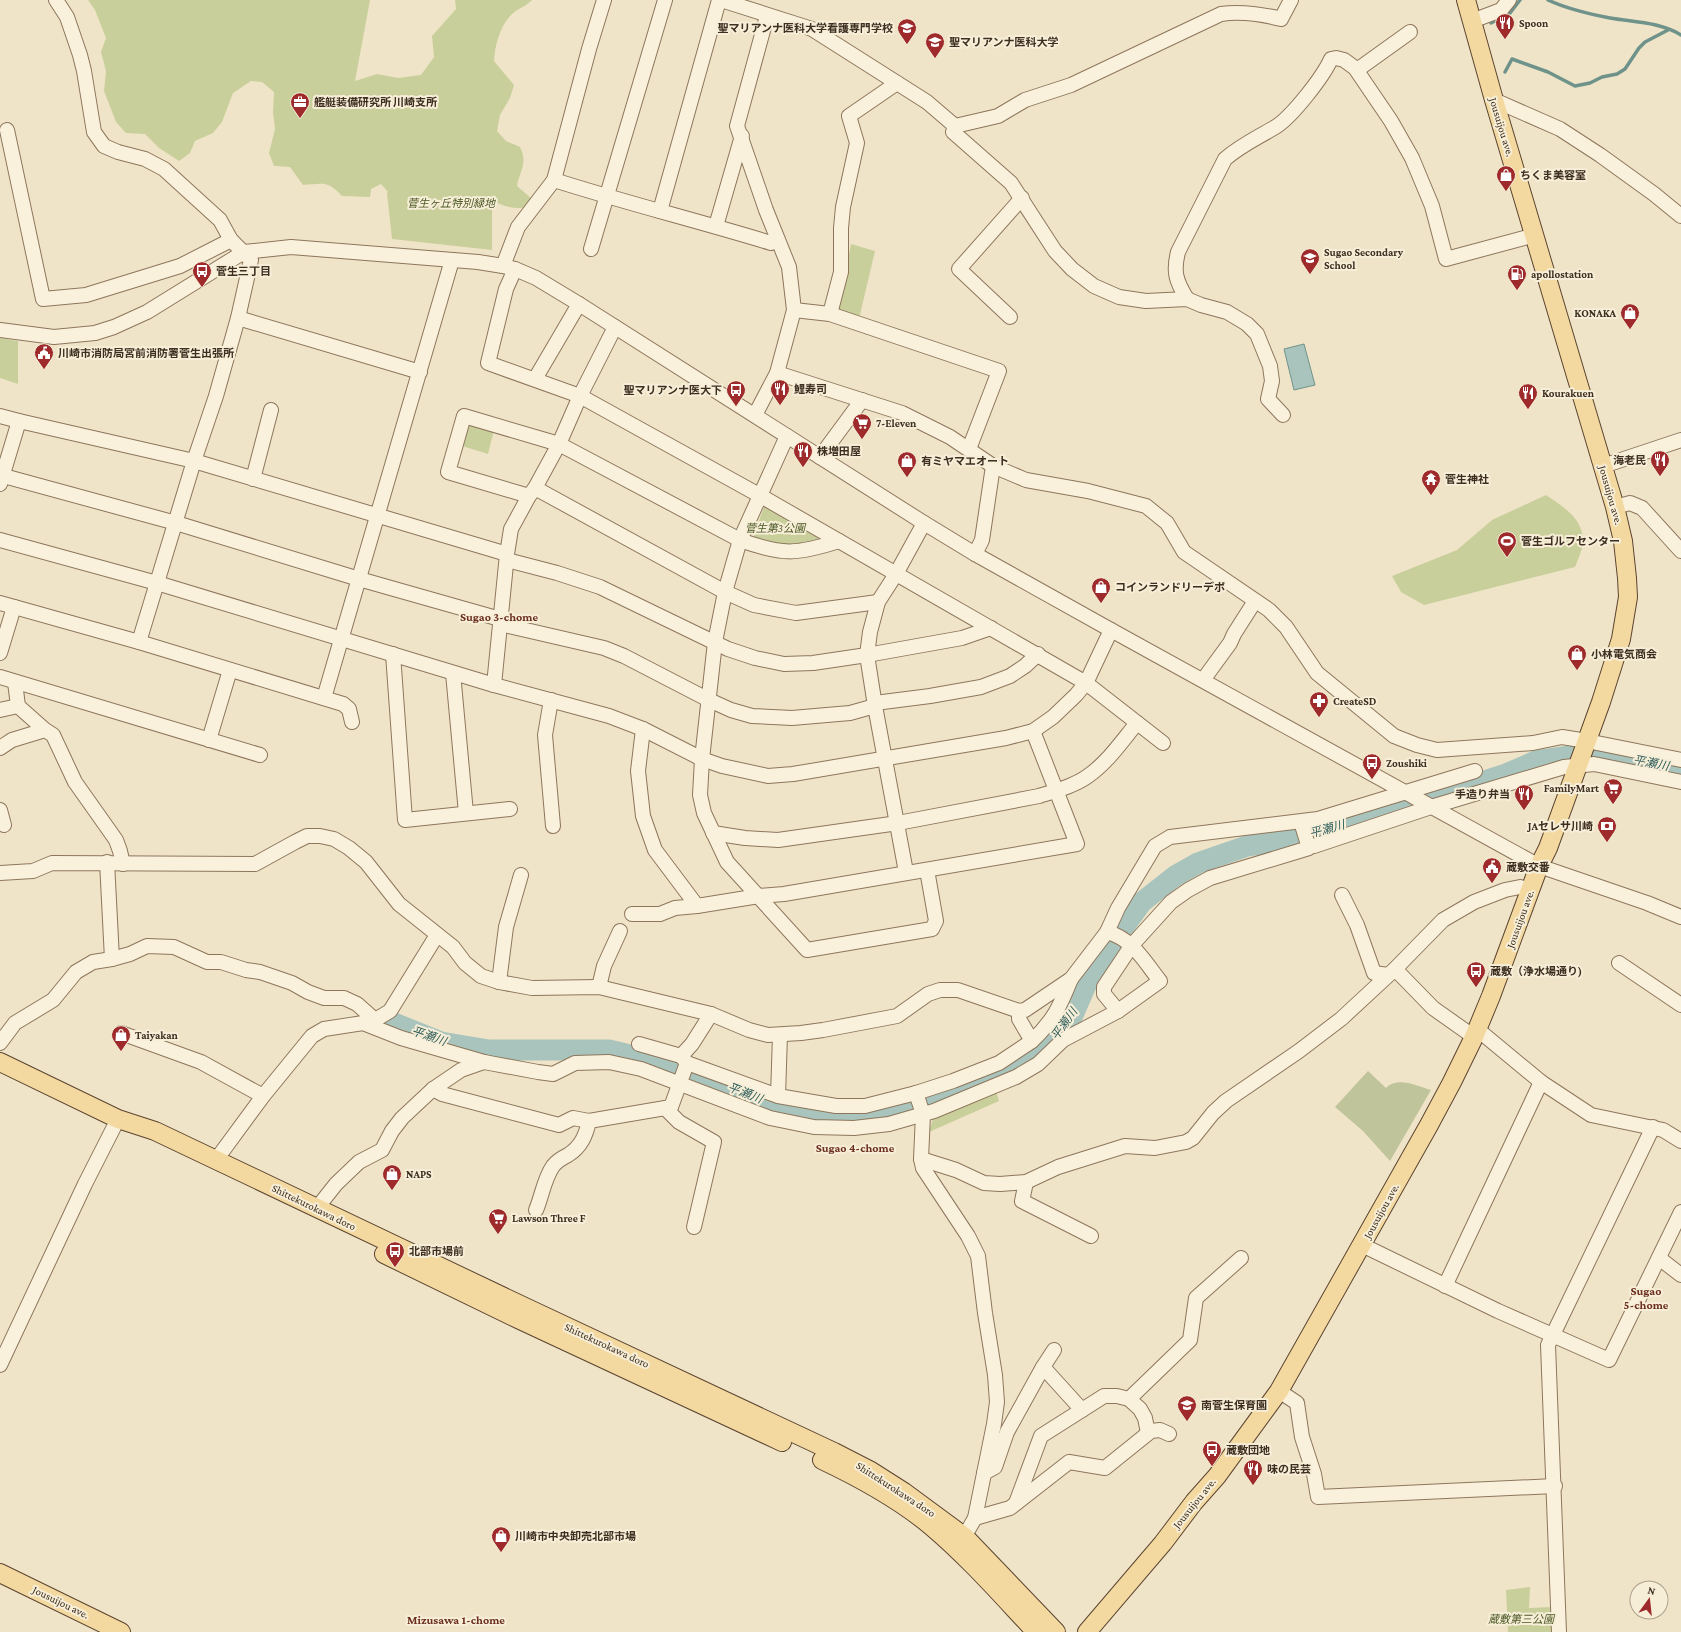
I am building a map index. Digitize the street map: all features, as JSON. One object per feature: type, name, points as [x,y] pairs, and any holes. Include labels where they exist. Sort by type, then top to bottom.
[{"type":"main road","name":"Jousuijou ave.","points":[[1087,1632],[1163,1543],[1194,1502],[1217,1476],[1280,1391],[1362,1246],[1386,1190],[1452,1082],[1491,996],[1539,866],[1548,848],[1614,664],[1621,639],[1628,597],[1628,578],[1623,541],[1615,507],[1494,100],[1466,0]]},
{"type":"main road","name":"Shittekurokawa doro","points":[[0,1062],[118,1119],[155,1131],[871,1471],[904,1492],[1056,1632]]},
{"type":"main road","name":"Shittekurokawa doro","points":[[118,1119],[153,1143],[520,1320],[833,1465],[884,1494],[930,1525],[961,1543],[1036,1632]]},
{"type":"main road","name":"Jousuijou ave.","points":[[0,1573],[121,1632]]},
{"type":"street","points":[[56,0],[67,17],[80,55],[94,132],[104,146],[118,152],[145,159],[164,169],[220,220],[231,240],[252,262],[216,396],[194,461],[139,642]]},
{"type":"street","points":[[604,0],[589,49],[554,180],[518,227],[509,267],[506,289],[488,363],[580,396],[759,495],[1038,654],[1086,683],[1163,743]]},
{"type":"street","points":[[591,249],[665,0]]},
{"type":"street","points":[[660,211],[720,0],[812,29],[927,102],[954,126]]},
{"type":"street","points":[[954,126],[998,116],[1025,100],[1071,85],[1221,14],[1236,12],[1281,19],[1291,0]]},
{"type":"street","points":[[1472,21],[1501,10],[1509,0]]},
{"type":"street","points":[[754,415],[777,373],[794,310],[789,267],[777,240],[742,136],[737,126],[767,16]]},
{"type":"street","points":[[1357,70],[1410,32]]},
{"type":"street","points":[[1187,299],[1178,284],[1174,266],[1178,252],[1225,159],[1235,150],[1277,125],[1292,113],[1327,68],[1332,59],[1336,58],[1344,60],[1357,70],[1391,121],[1412,158],[1432,206],[1446,260],[1535,235]]},
{"type":"street","points":[[830,314],[841,272],[841,228],[857,143],[849,116],[897,83]]},
{"type":"street","points":[[1494,100],[1560,129],[1600,155],[1681,216]]},
{"type":"street","points":[[954,126],[953,132],[1011,182],[1055,251],[1072,270],[1094,286],[1119,297],[1146,301],[1187,299],[1201,305],[1227,312],[1247,324],[1257,334],[1270,366],[1272,381],[1268,399],[1283,415]]},
{"type":"street","points":[[7,130],[43,299],[86,295],[180,266],[231,240]]},
{"type":"street","points":[[716,226],[742,136]]},
{"type":"street","points":[[554,180],[607,197],[716,226],[771,244],[777,240]]},
{"type":"street","points":[[1010,318],[959,269],[1022,198]]},
{"type":"street","points":[[0,330],[54,337],[95,333],[114,328],[147,312],[244,252],[291,247],[452,260],[509,267],[536,278],[579,304],[975,554],[1111,630],[1539,866],[1647,903],[1681,917]]},
{"type":"street","points":[[324,698],[452,260]]},
{"type":"street","points":[[535,379],[579,304]]},
{"type":"street","points":[[794,310],[830,314],[999,371],[969,449]]},
{"type":"street","points":[[238,318],[420,372]]},
{"type":"street","points":[[494,685],[511,529],[559,444],[580,396],[615,327]]},
{"type":"street","points":[[777,373],[902,413],[950,437],[993,466],[1026,480],[1088,491],[1146,506],[1167,523],[1184,552],[1269,610],[1286,627],[1317,673],[1394,736],[1417,745],[1437,750],[1533,743],[1562,737],[1681,760]]},
{"type":"street","points":[[820,457],[862,400]]},
{"type":"street","points":[[253,479],[271,410]]},
{"type":"street","points":[[0,416],[194,461],[378,515],[600,587],[728,649],[755,658],[784,664],[813,663],[868,655],[962,638],[991,628]]},
{"type":"street","points":[[838,541],[816,549],[794,553],[776,551],[740,540],[559,444],[464,416],[448,472],[532,492],[725,592],[754,605],[796,613],[878,602]]},
{"type":"street","points":[[19,421],[1,479],[176,523],[500,622],[604,648],[617,653],[708,700],[731,710],[752,716],[785,717],[850,713],[875,705],[981,687],[1010,676],[1025,666],[1038,654]]},
{"type":"street","points":[[788,436],[759,495],[740,540],[725,592],[715,642],[702,759],[700,795],[704,813],[727,862],[807,950],[932,929],[936,921],[926,870]]},
{"type":"street","points":[[1602,466],[1681,440]]},
{"type":"street","points":[[975,554],[982,540],[993,466]]},
{"type":"street","points":[[1615,507],[1630,502],[1642,508],[1681,551]]},
{"type":"street","points":[[906,872],[875,705],[868,655],[870,632],[878,602],[896,574],[924,523]]},
{"type":"street","points":[[0,540],[157,583],[453,673],[609,716],[643,729],[702,759],[743,772],[768,776],[793,774],[886,759],[1006,738],[1033,731],[1053,718],[1086,683],[1111,630]]},
{"type":"street","points":[[1203,680],[1230,643],[1255,601]]},
{"type":"street","points":[[0,602],[139,642],[343,704],[349,709],[352,722]]},
{"type":"street","points":[[1,649],[14,606]]},
{"type":"street","points":[[393,654],[405,820],[510,809]]},
{"type":"street","points":[[209,740],[230,670]]},
{"type":"street","points":[[453,673],[466,813]]},
{"type":"street","points":[[0,677],[260,755]]},
{"type":"street","points":[[15,682],[18,706],[45,730],[53,735],[75,782],[116,840],[120,851],[122,864]]},
{"type":"street","points":[[551,700],[545,735],[554,826]]},
{"type":"street","points":[[0,710],[18,706]]},
{"type":"street","points":[[713,833],[778,840],[898,823],[1039,796],[1057,791],[1087,776],[1102,764],[1137,723]]},
{"type":"street","points":[[643,729],[638,771],[643,816],[655,850],[697,906]]},
{"type":"street","points":[[0,748],[12,740],[45,730]]},
{"type":"street","points":[[632,914],[660,914],[675,908],[759,896],[784,894],[1077,844],[1033,731]]},
{"type":"street","points":[[0,1043],[15,1023],[53,1000],[76,972],[93,962],[130,954],[147,946],[174,947],[208,962],[221,962],[246,970],[260,972],[324,998],[344,998],[357,1004],[369,1022],[401,1038],[484,1062],[553,1074],[575,1063],[609,1062],[641,1069],[683,1069],[778,1096],[836,1106],[865,1106],[916,1095],[953,1081],[999,1063],[1032,1041],[1042,1032],[1057,1012],[1071,979],[1109,932],[1118,908],[1154,846],[1170,837],[1306,834],[1431,807],[1564,767],[1577,767],[1594,764],[1681,782]]},
{"type":"street","points":[[1306,834],[1318,819],[1475,771]]},
{"type":"street","points":[[0,810],[4,826]]},
{"type":"street","points":[[1118,1011],[1104,994],[1104,987],[1129,942],[1171,902],[1188,890],[1210,878],[1309,848],[1306,834]]},
{"type":"street","points":[[0,873],[33,871],[52,863],[107,862],[122,864],[254,864],[307,836],[320,836],[334,839],[350,848],[366,862],[399,904],[453,947],[465,962],[481,976],[499,982],[532,988],[599,987],[711,1014],[749,1030],[768,1035],[823,1030],[897,1016],[928,994],[940,990],[958,990],[1019,1011],[1025,1010],[1071,979]]},
{"type":"street","points":[[107,862],[112,959]]},
{"type":"street","points":[[499,982],[506,927],[521,875]]},
{"type":"street","points":[[921,1159],[956,1170],[984,1183],[1026,1182],[1058,1166],[1125,1146],[1155,1148],[1186,1142],[1193,1138],[1213,1113],[1226,1101],[1326,1031],[1392,972],[1443,920],[1474,902],[1505,890],[1520,887],[1530,890]]},
{"type":"street","points":[[1342,895],[1357,925],[1374,973],[1392,972],[1433,1008],[1475,1033],[1541,1082],[1591,1115],[1653,1127],[1663,1130],[1681,1140]]},
{"type":"street","points":[[599,987],[604,966],[620,931]]},
{"type":"street","points":[[639,1044],[770,1118],[814,1127],[854,1128],[889,1124],[1016,1077],[1038,1064],[1063,1040],[1118,1011],[1160,981],[1129,942],[1109,932]]},
{"type":"street","points":[[216,1160],[263,1096],[312,1036],[324,1029],[369,1022],[390,1011],[437,935]]},
{"type":"street","points":[[1619,963],[1681,1005]]},
{"type":"street","points":[[1019,1011],[1019,1019],[1032,1041]]},
{"type":"street","points":[[433,1089],[442,1094],[559,1125],[573,1118],[589,1121],[666,1109],[671,1106],[692,1044],[711,1014]]},
{"type":"street","points":[[121,1033],[201,1062],[263,1096]]},
{"type":"street","points":[[778,1096],[780,1035]]},
{"type":"street","points":[[317,1208],[336,1184],[359,1162],[382,1150],[392,1131],[402,1118],[433,1089],[461,1070],[484,1062]]},
{"type":"street","points":[[1445,1286],[1541,1082]]},
{"type":"street","points":[[916,1095],[921,1112],[921,1159],[923,1168],[968,1236],[978,1256],[995,1375],[997,1402],[984,1474],[975,1518],[961,1543]]},
{"type":"street","points":[[666,1109],[679,1122],[714,1142],[694,1227]]},
{"type":"street","points":[[0,1365],[84,1184],[118,1119]]},
{"type":"street","points":[[536,1210],[552,1168],[557,1161],[570,1153],[586,1136],[589,1121]]},
{"type":"street","points":[[1559,1632],[1555,1486],[1548,1345],[1653,1127]]},
{"type":"street","points":[[1026,1182],[1022,1201],[1090,1236]]},
{"type":"street","points":[[1362,1246],[1445,1286],[1609,1360],[1681,1212]]},
{"type":"street","points":[[1129,1399],[1190,1340],[1196,1298],[1241,1258]]},
{"type":"street","points":[[1659,1258],[1681,1276]]},
{"type":"street","points":[[984,1474],[995,1468],[1007,1432],[1054,1350]]},
{"type":"street","points":[[1043,1367],[1082,1410]]},
{"type":"street","points":[[1280,1391],[1297,1403],[1302,1437],[1314,1474],[1318,1497],[1555,1486]]},
{"type":"street","points":[[1016,1503],[1041,1436],[1104,1396],[1117,1396],[1129,1399],[1140,1409],[1145,1418],[1148,1433]]},
{"type":"street","points":[[975,1518],[1010,1508],[1069,1462],[1105,1468],[1151,1431],[1160,1430],[1169,1434]]},
{"type":"green space","name":"艦艇装備研究所 川崎支所","points":[[88,0],[370,0],[355,81],[377,74],[398,78],[421,75],[434,57],[432,36],[456,9],[455,0],[532,0],[511,15],[506,21],[497,40],[494,61],[514,85],[510,98],[500,115],[497,131],[506,141],[520,147],[523,158],[523,166],[517,186],[531,198],[529,206],[515,208],[492,200],[492,250],[392,239],[388,192],[381,184],[371,189],[370,197],[342,196],[328,185],[303,185],[290,167],[274,166],[269,153],[275,129],[273,113],[274,92],[262,82],[251,81],[233,93],[222,122],[213,133],[195,141],[190,153],[179,161],[159,148],[145,134],[126,133],[116,122],[104,91],[106,71],[101,52],[106,38],[95,10]]},
{"type":"green space","points":[[851,244],[875,251],[859,319],[840,313],[839,308]]},
{"type":"green space","points":[[0,338],[18,341],[18,384],[0,378]]},
{"type":"green space","points":[[472,424],[494,430],[488,454],[462,446],[467,428]]},
{"type":"green space","name":"菅生ゴルフセンター","points":[[1546,495],[1571,514],[1580,527],[1583,543],[1575,567],[1424,605],[1401,592],[1392,576],[1457,550],[1492,520]]},
{"type":"green space","name":"菅生第3公園","points":[[769,506],[823,537],[822,542],[789,548],[754,540],[754,534],[764,507]]},
{"type":"green space","points":[[1368,1071],[1386,1088],[1391,1084],[1402,1082],[1414,1084],[1431,1090],[1390,1161],[1363,1131],[1335,1107]]},
{"type":"green space","points":[[996,1091],[999,1101],[929,1132],[934,1115]]},
{"type":"green space","name":"蔵敷第三公園","points":[[1530,1587],[1529,1608],[1552,1607],[1552,1632],[1508,1632],[1506,1590]]},
{"type":"water","points":[[1304,344],[1315,385],[1294,390],[1284,349]]},
{"type":"waterway","points":[[1491,23],[1510,13],[1520,0]]},
{"type":"waterway","points":[[1548,0],[1570,9],[1594,15],[1665,27],[1681,35]]},
{"type":"waterway","points":[[1505,72],[1512,59],[1548,72],[1575,86],[1590,83],[1602,77],[1617,74],[1625,69],[1639,48],[1645,42],[1668,30]]},
{"type":"waterway","name":"平瀬川","points":[[389,1021],[441,1042],[489,1050],[609,1050],[668,1064],[780,1106],[835,1116],[891,1112],[997,1074],[1037,1054],[1057,1038],[1073,1015],[1087,983],[1114,941],[1142,902],[1175,876],[1198,863],[1247,846],[1286,840],[1390,812],[1506,774],[1536,761],[1576,755],[1599,754],[1681,769]]},
{"type":"place","name":"Spoon","points":[[1505,40]]},
{"type":"place","name":"聖マリアンナ医科大学看護専門学校","points":[[907,45]]},
{"type":"place","name":"聖マリアンナ医科大学","points":[[935,59]]},
{"type":"place","name":"艦艇装備研究所 川崎支所","points":[[300,119]]},
{"type":"place","name":"ちくま美容室","points":[[1506,192]]},
{"type":"place","name":"Sugao Secondary School","points":[[1310,275]]},
{"type":"place","name":"菅生三丁目","points":[[202,288]]},
{"type":"place","name":"apollostation","points":[[1517,291]]},
{"type":"place","name":"KONAKA","points":[[1630,330]]},
{"type":"place","name":"川崎市消防局宮前消防署菅生出張所","points":[[44,370]]},
{"type":"place","name":"鯉寿司","points":[[780,406]]},
{"type":"place","name":"聖マリアンナ医大下","points":[[736,407]]},
{"type":"place","name":"Kourakuen","points":[[1528,410]]},
{"type":"place","name":"7-Eleven","points":[[862,440]]},
{"type":"place","name":"株増田屋","points":[[803,468]]},
{"type":"place","name":"海老民","points":[[1660,477]]},
{"type":"place","name":"有ミヤマエオート","points":[[907,478]]},
{"type":"place","name":"菅生神社","points":[[1431,496]]},
{"type":"place","name":"菅生ゴルフセンター","points":[[1507,558]]},
{"type":"place","name":"コインランドリーデポ","points":[[1101,604]]},
{"type":"place","name":"小林電気商会","points":[[1577,671]]},
{"type":"place","name":"CreateSD","points":[[1319,718]]},
{"type":"place","name":"Zoushiki","points":[[1372,780]]},
{"type":"place","name":"FamilyMart","points":[[1613,805]]},
{"type":"place","name":"手造り弁当","points":[[1524,811]]},
{"type":"place","name":"JAセレサ川崎","points":[[1607,843]]},
{"type":"place","name":"蔵敷交番","points":[[1492,884]]},
{"type":"place","name":"蔵敷（浄水場通り)","points":[[1476,988]]},
{"type":"place","name":"Taiyakan","points":[[121,1052]]},
{"type":"place","name":"NAPS","points":[[392,1191]]},
{"type":"place","name":"Lawson Three F","points":[[498,1235]]},
{"type":"place","name":"北部市場前","points":[[395,1268]]},
{"type":"place","name":"南菅生保育園","points":[[1187,1422]]},
{"type":"place","name":"蔵敷団地","points":[[1212,1467]]},
{"type":"place","name":"味の民芸","points":[[1253,1486]]},
{"type":"place","name":"川崎市中央卸売北部市場","points":[[501,1553]]},
{"type":"district","name":"Sugao 3-chome","points":[[499,617]]},
{"type":"district","name":"Sugao 4-chome","points":[[855,1148]]},
{"type":"district","name":"Sugao 5-chome","points":[[1646,1298]]},
{"type":"district","name":"Mizusawa 1-chome","points":[[456,1620]]},
{"type":"park label","name":"菅生ヶ丘特別緑地","points":[[451,203]]}]
